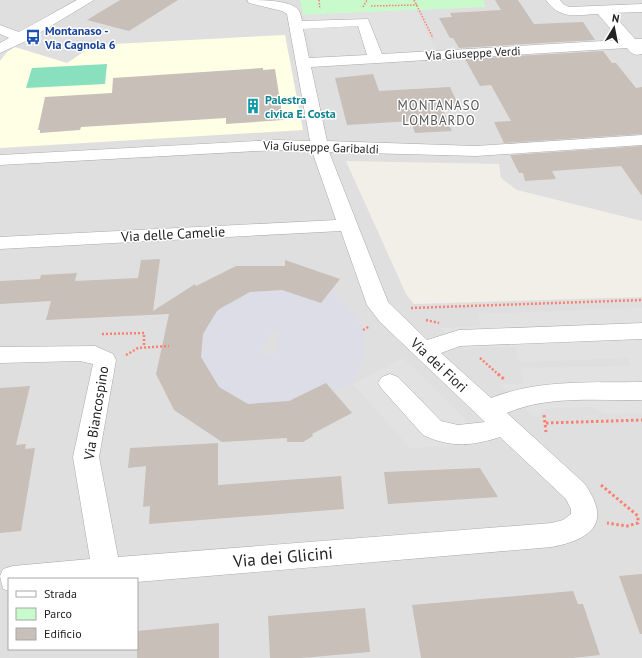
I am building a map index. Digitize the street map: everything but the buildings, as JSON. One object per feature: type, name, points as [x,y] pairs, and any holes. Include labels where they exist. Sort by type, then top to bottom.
[{"type":"street","points":[[0,49],[87,0]]},
{"type":"street","name":"Via dei Fiori","points":[[254,0],[291,10],[296,25],[320,147],[372,293],[381,309],[575,491],[582,500],[585,510],[579,527],[568,533],[552,535]]},
{"type":"street","points":[[553,0],[558,6],[567,11],[642,8]]},
{"type":"street","points":[[602,10],[636,43],[642,57]]},
{"type":"street","points":[[296,25],[363,22],[376,59]]},
{"type":"street","points":[[0,29],[21,38]]},
{"type":"street","name":"Via Giuseppe Verdi","points":[[304,63],[636,43]]},
{"type":"street","name":"Via Giuseppe Garibaldi","points":[[0,160],[260,146],[476,151],[642,140]]},
{"type":"street","name":"Via delle Camelie","points":[[0,243],[347,225]]},
{"type":"street","points":[[423,350],[459,338],[642,331]]},
{"type":"street","name":"Via Biancospino","points":[[0,355],[80,353],[95,354],[105,360],[86,457],[106,571]]},
{"type":"street","points":[[390,383],[432,428],[438,432],[453,434],[486,432],[496,418],[504,402],[534,394],[642,391]]},
{"type":"street","name":"Via dei Glicini","points":[[25,578],[552,535]]},
{"type":"path","points":[[318,0],[321,11]]},
{"type":"path","points":[[414,0],[441,55]]},
{"type":"path","points":[[364,6],[417,5]]},
{"type":"path","points":[[381,309],[642,300]]},
{"type":"path","points":[[104,369],[123,366],[127,354],[138,348],[169,346]]},
{"type":"path","points":[[546,423],[642,420]]},
{"type":"shaded area","points":[[0,0],[642,0],[642,221],[517,190],[501,178],[499,164],[346,161],[406,294],[414,304],[642,297],[642,658],[0,658]]},
{"type":"shaded area","points":[[416,10],[435,50],[314,58],[303,15]]},
{"type":"shaded area","points":[[285,35],[303,130],[0,148],[0,61],[7,52],[15,47],[67,63],[94,45]]},
{"type":"shaded area","points":[[332,289],[344,301],[362,327],[365,353],[353,384],[333,391],[326,383],[289,401],[248,404],[219,387],[201,357],[203,334],[217,311],[250,292],[282,290],[321,303]],"holes":[[[276,330],[279,333],[276,354],[266,357],[261,351],[272,332]]]},
{"type":"shaded area","points":[[642,308],[642,413],[605,414],[591,407],[552,408],[546,409],[535,418],[500,384],[524,384],[520,368],[631,366],[628,358],[519,362],[515,347],[472,348],[464,350],[440,328],[481,326],[478,314]]},
{"type":"shaded area","points":[[403,358],[490,443],[410,448],[353,384]]},
{"type":"green space","points":[[300,0],[483,0],[486,7],[303,15]]},
{"type":"green space","points":[[107,64],[105,84],[26,88],[32,68]]},
{"type":"place","name":"Montanaso - Via Cagnola 6","points":[[33,37]]},
{"type":"place","name":"Palestra civica E. Costa","points":[[253,106]]},
{"type":"district","name":"MONTANASO LOMBARDO","points":[[439,112]]}]
